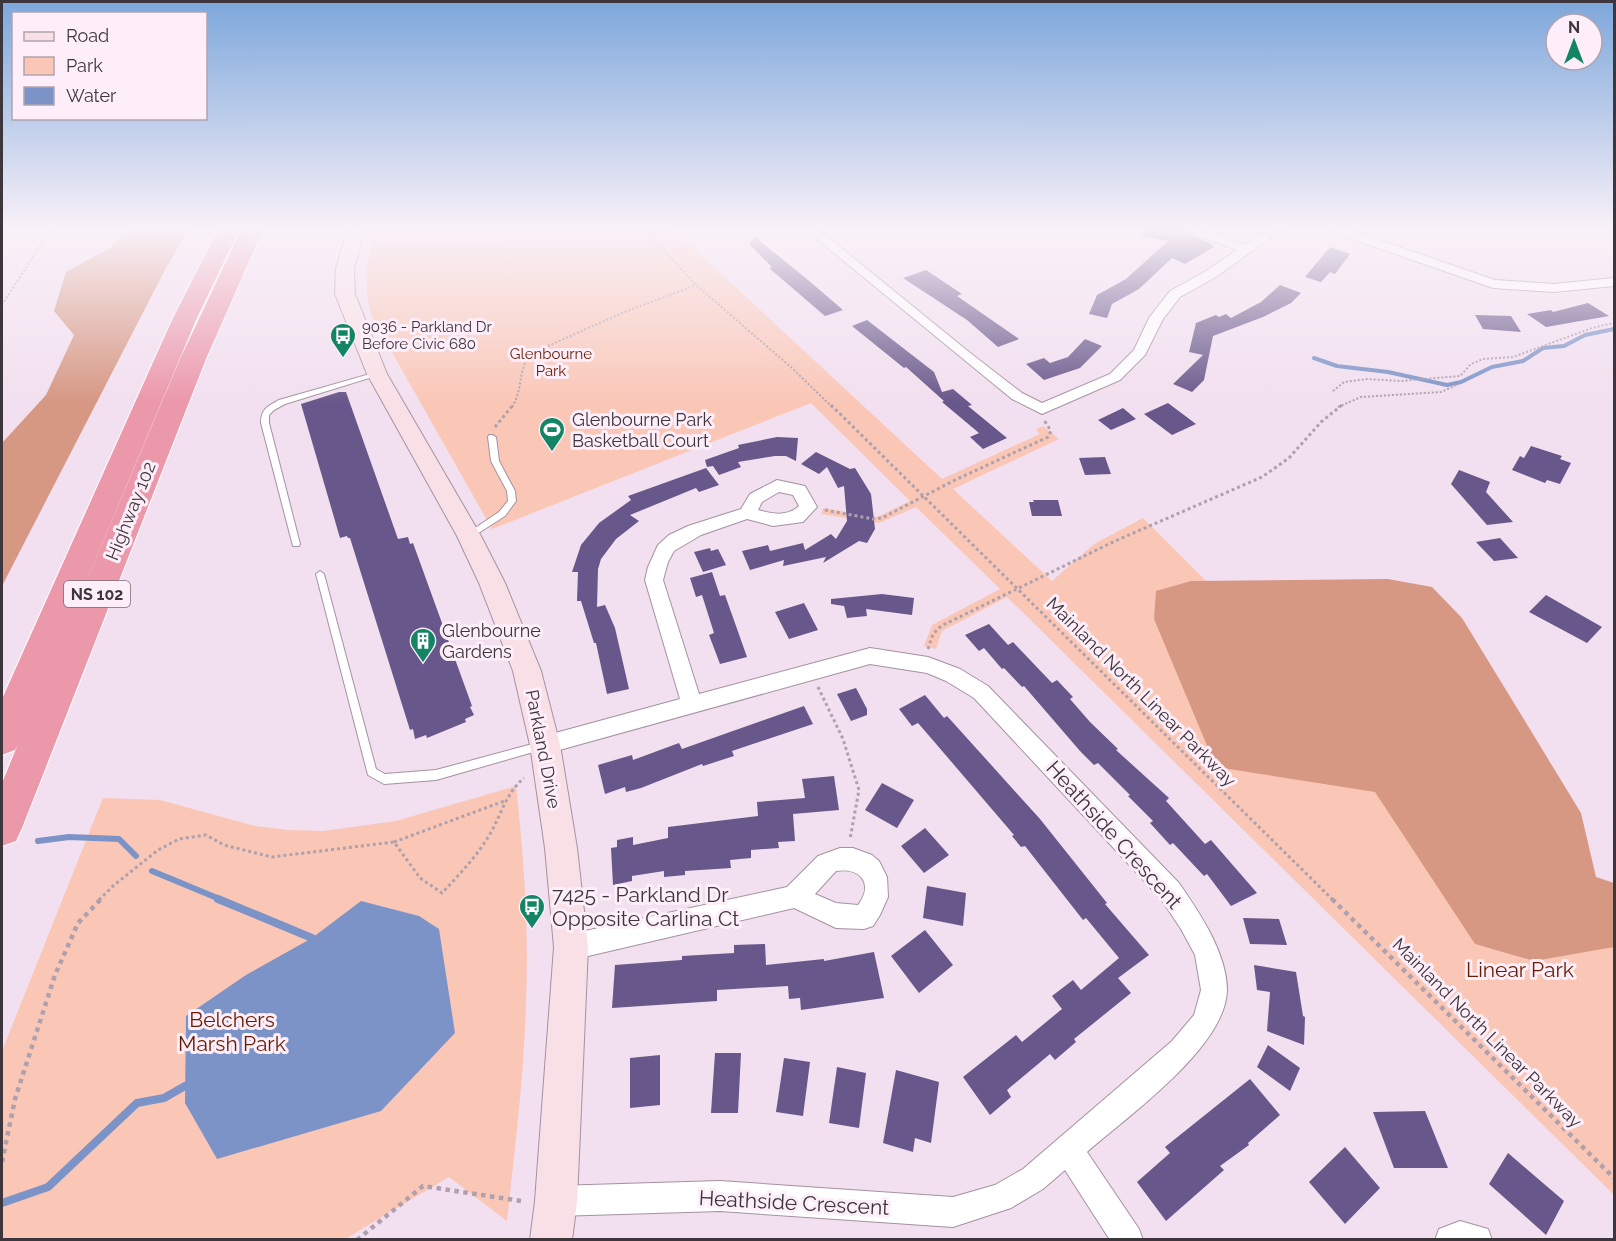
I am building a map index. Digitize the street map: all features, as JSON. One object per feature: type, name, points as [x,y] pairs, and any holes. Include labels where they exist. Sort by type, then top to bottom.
[{"type":"highway","name":"Highway 102","points":[[2,739],[200,288]]},
{"type":"highway","name":"Highway 102","points":[[2,828],[193,359],[226,288]]},
{"type":"street","name":"Parkland Drive","points":[[345,288],[345,294],[377,374],[469,536],[492,583],[527,671],[545,745],[561,848],[572,947],[556,1201],[551,1239]]},
{"type":"street","points":[[883,288],[1017,396],[1042,409],[1115,376],[1140,352],[1156,318],[1175,294],[1185,288]]},
{"type":"street","points":[[1517,288],[1566,290],[1579,288]]},
{"type":"street","points":[[692,704],[654,580],[658,561],[669,545],[689,533],[747,513],[773,520],[797,518],[808,507],[799,490],[777,486],[756,498],[747,513]]},
{"type":"street","name":"Heathside Crescent","points":[[545,745],[810,670],[870,656],[923,662],[952,672],[981,692],[1170,891],[1190,920],[1207,953],[1214,990],[1205,1022],[1182,1051],[1033,1179],[1001,1198],[953,1212],[720,1196],[556,1201]]},
{"type":"street","points":[[572,947],[795,896],[825,864],[836,859],[865,863],[876,877],[878,893],[874,906],[864,917],[845,919],[829,914],[795,896]]},
{"type":"street","points":[[1068,1149],[1128,1239]]},
{"type":"street","points":[[1450,1239],[1460,1236],[1477,1239]]},
{"type":"lane","points":[[296,544],[265,423],[265,415],[271,408],[282,402],[377,374]]},
{"type":"lane","points":[[469,536],[502,514],[512,501],[511,491],[495,461],[492,437]]},
{"type":"lane","points":[[320,574],[372,772],[384,779],[436,775],[545,745]]},
{"type":"path","points":[[2,305],[13,288]]},
{"type":"path","points":[[492,437],[495,424],[516,402],[522,363],[530,354],[622,313],[688,288]]},
{"type":"path","name":"Mainland North Linear Parkway","points":[[699,288],[792,368],[926,497],[1614,1178]]},
{"type":"path","points":[[1333,391],[1344,382],[1367,379],[1401,381],[1460,376],[1471,364],[1484,359],[1513,357],[1592,328],[1614,323]]},
{"type":"path","points":[[923,662],[936,630],[1115,541],[1262,477],[1289,458],[1337,407],[1360,397],[1441,392],[1459,384]]},
{"type":"path","points":[[808,507],[878,519],[1048,437],[1051,431],[1041,416],[1042,409]]},
{"type":"path","points":[[810,670],[843,739],[859,790],[846,859]]},
{"type":"path","points":[[394,842],[416,875],[431,889],[442,893],[465,868],[491,833],[513,786],[524,778]]},
{"type":"path","points":[[2,1162],[15,1099],[55,975],[78,923],[114,886],[158,850],[179,839],[206,835],[224,844],[272,857],[394,842],[507,800]]},
{"type":"path","points":[[357,1239],[423,1186],[521,1201]]},
{"type":"green space","name":"Linear Park","points":[[366,288],[736,288],[942,479],[1040,434],[1036,430],[1043,426],[1059,439],[953,489],[1052,581],[1094,544],[1143,518],[1392,767],[1614,921],[1614,1195],[1007,597],[942,631],[936,649],[924,646],[932,625],[1000,589],[916,507],[879,523],[821,514],[823,508],[877,517],[910,501],[811,403],[492,529],[372,317]]},
{"type":"green space","name":"Belchers Marsh Park","points":[[516,786],[525,894],[527,975],[521,1084],[507,1221],[449,1177],[345,1239],[2,1239],[2,1051],[103,798],[160,800],[255,826],[323,831],[396,821]]},
{"type":"shaded area","points":[[61,288],[156,288],[2,586],[2,443],[46,395],[74,335],[54,311]]},
{"type":"shaded area","points":[[1388,579],[1432,587],[1462,618],[1581,813],[1596,877],[1614,883],[1614,947],[1534,961],[1475,944],[1375,792],[1216,767],[1154,619],[1156,591],[1191,581]]},
{"type":"water","points":[[361,901],[419,916],[439,929],[455,1033],[381,1111],[217,1159],[185,1103],[186,1016],[246,975],[312,938]]},
{"type":"building","points":[[792,288],[817,288],[843,310],[825,316]]},
{"type":"building","points":[[918,288],[953,288],[962,294],[957,296],[1019,339],[998,347],[967,320]]},
{"type":"building","points":[[1110,288],[1140,288],[1112,304],[1107,318],[1089,314],[1097,295]]},
{"type":"building","points":[[1277,288],[1288,288],[1301,293],[1291,303],[1263,317],[1213,336],[1204,380],[1192,392],[1173,384],[1203,355],[1189,352],[1196,323],[1216,315],[1219,317],[1226,314],[1231,318],[1261,302]]},
{"type":"building","points":[[1588,303],[1609,316],[1546,327],[1527,314],[1551,310],[1553,312]]},
{"type":"building","points":[[1475,315],[1511,316],[1521,332],[1483,329]]},
{"type":"building","points":[[867,320],[934,372],[942,392],[953,389],[972,405],[968,406],[1007,438],[983,449],[970,437],[979,433],[942,402],[944,401],[906,367],[904,368],[852,326]]},
{"type":"building","points":[[1085,339],[1102,346],[1080,368],[1044,380],[1026,364],[1044,358],[1050,363],[1068,357]]},
{"type":"building","points":[[339,392],[346,392],[398,539],[408,537],[410,544],[413,543],[472,706],[470,707],[474,715],[465,719],[466,722],[427,738],[426,735],[415,739],[413,729],[410,730],[350,538],[347,536],[340,538],[301,404]]},
{"type":"building","points":[[1168,403],[1196,424],[1172,435],[1144,414]]},
{"type":"building","points":[[1123,408],[1136,419],[1111,430],[1098,420]]},
{"type":"building","points":[[777,437],[798,438],[796,461],[786,456],[775,456],[738,462],[741,467],[719,475],[713,466],[707,467],[705,460],[739,448],[738,445]]},
{"type":"building","points":[[1531,446],[1562,456],[1560,459],[1571,463],[1560,484],[1547,480],[1545,483],[1512,470],[1520,456],[1524,458]]},
{"type":"building","points":[[816,452],[850,469],[855,468],[871,494],[875,529],[867,543],[859,541],[823,563],[826,557],[783,566],[784,560],[750,570],[742,551],[768,545],[770,551],[803,543],[805,550],[831,534],[836,539],[847,521],[844,486],[838,488],[827,467],[819,474],[801,464]]},
{"type":"building","points":[[1105,457],[1111,474],[1085,475],[1079,458]]},
{"type":"building","points":[[706,468],[719,485],[699,492],[696,488],[630,515],[639,521],[616,539],[601,559],[598,569],[597,607],[605,605],[615,628],[629,689],[607,694],[596,643],[594,643],[581,601],[577,601],[578,572],[572,572],[581,545],[599,523],[631,500],[628,496]]},
{"type":"building","points":[[1459,470],[1490,482],[1486,492],[1513,522],[1487,525],[1451,484]]},
{"type":"building","points":[[1033,500],[1058,500],[1062,516],[1032,516],[1029,502],[1034,502]]},
{"type":"building","points":[[1500,538],[1518,558],[1494,561],[1476,542]]},
{"type":"building","points":[[710,548],[711,551],[718,549],[726,565],[703,572],[694,552]]},
{"type":"building","points":[[712,572],[720,596],[725,595],[747,657],[720,664],[709,635],[714,633],[702,595],[696,597],[690,578]]},
{"type":"building","points":[[882,594],[914,598],[912,615],[866,609],[867,616],[847,618],[844,606],[831,604],[831,599]]},
{"type":"building","points":[[1546,595],[1602,627],[1587,643],[1529,612]]},
{"type":"building","points":[[804,603],[818,630],[789,639],[775,612]]},
{"type":"building","points":[[989,624],[1008,645],[1013,642],[1052,683],[1057,680],[1073,697],[1070,699],[1118,749],[1116,750],[1169,798],[1166,801],[1205,844],[1211,840],[1257,893],[1231,906],[1207,874],[1204,876],[1173,843],[1170,845],[1150,823],[1153,821],[1128,796],[1130,795],[1098,763],[1094,765],[1080,751],[1024,686],[1022,687],[1004,668],[1002,669],[984,648],[979,651],[965,635]]},
{"type":"building","points":[[856,688],[867,709],[867,715],[851,721],[837,694]]},
{"type":"building","points":[[925,695],[944,718],[947,716],[1040,819],[1107,903],[1105,904],[1149,955],[1118,978],[1131,993],[1074,1039],[1076,1042],[1055,1060],[1050,1054],[1007,1090],[1011,1097],[990,1115],[963,1077],[1016,1035],[1022,1042],[1062,1009],[1052,996],[1073,980],[1081,990],[1119,958],[1086,918],[1083,920],[1025,846],[1021,847],[1012,836],[1014,835],[918,723],[912,726],[899,709]]},
{"type":"building","points":[[804,706],[813,724],[732,751],[734,756],[703,766],[702,764],[641,788],[626,792],[625,787],[605,794],[598,765],[632,755],[633,760],[679,743],[682,749]]},
{"type":"building","points":[[834,776],[839,810],[793,814],[795,841],[778,842],[779,848],[751,850],[751,858],[730,860],[731,868],[685,871],[685,875],[664,877],[664,871],[632,876],[632,881],[613,885],[611,848],[617,847],[617,840],[633,837],[633,845],[668,838],[668,827],[758,816],[757,802],[805,798],[802,779]]},
{"type":"building","points":[[882,783],[914,800],[897,828],[865,810]]},
{"type":"building","points":[[925,828],[949,855],[924,873],[901,846]]},
{"type":"building","points":[[927,886],[966,893],[963,926],[923,918]]},
{"type":"building","points":[[1243,918],[1279,919],[1287,945],[1250,944]]},
{"type":"building","points":[[925,930],[953,965],[919,993],[891,956]]},
{"type":"building","points":[[765,944],[766,965],[824,959],[824,961],[874,952],[884,998],[801,1010],[800,998],[789,999],[788,986],[717,990],[717,1001],[612,1008],[615,965],[682,960],[682,956],[734,953],[734,945]]},
{"type":"building","points":[[1254,965],[1296,972],[1305,1017],[1304,1045],[1267,1031],[1270,992],[1257,990]]},
{"type":"building","points":[[1268,1045],[1300,1068],[1290,1091],[1257,1067]]},
{"type":"building","points":[[715,1053],[741,1053],[738,1113],[711,1113]]},
{"type":"building","points":[[660,1055],[660,1105],[630,1108],[630,1058]]},
{"type":"building","points":[[784,1058],[810,1062],[803,1116],[776,1112]]},
{"type":"building","points":[[837,1067],[866,1073],[859,1128],[829,1123]]},
{"type":"building","points":[[896,1070],[939,1082],[931,1143],[915,1138],[913,1152],[883,1143]]},
{"type":"building","points":[[1250,1079],[1280,1115],[1248,1143],[1249,1145],[1220,1166],[1224,1170],[1166,1221],[1137,1182],[1170,1153],[1165,1147]]},
{"type":"building","points":[[1425,1111],[1448,1168],[1394,1168],[1373,1112]]},
{"type":"building","points":[[1345,1147],[1380,1188],[1345,1224],[1309,1182]]},
{"type":"building","points":[[1508,1153],[1564,1201],[1546,1235],[1489,1184]]},
{"type":"waterway","points":[[1314,358],[1337,366],[1388,372],[1447,385],[1461,382],[1492,367],[1523,361],[1543,348],[1564,346],[1585,335],[1614,329]]},
{"type":"waterway","points":[[38,841],[69,837],[119,839],[136,856]]},
{"type":"waterway","points":[[152,871],[222,900]]},
{"type":"waterway","points":[[218,899],[312,938]]},
{"type":"waterway","points":[[2,1203],[48,1187],[137,1103],[164,1098],[185,1086]]},
{"type":"place","name":"9036 - Parkland Dr Before Civic 680","points":[[343,359]]},
{"type":"place","name":"Glenbourne Park Basketball Court","points":[[552,453]]},
{"type":"place","name":"Glenbourne Gardens","points":[[423,664]]},
{"type":"place","name":"7425 - Parkland Dr Opposite Carlina Ct","points":[[532,930]]},
{"type":"park label","name":"Glenbourne Park","points":[[551,362]]}]
